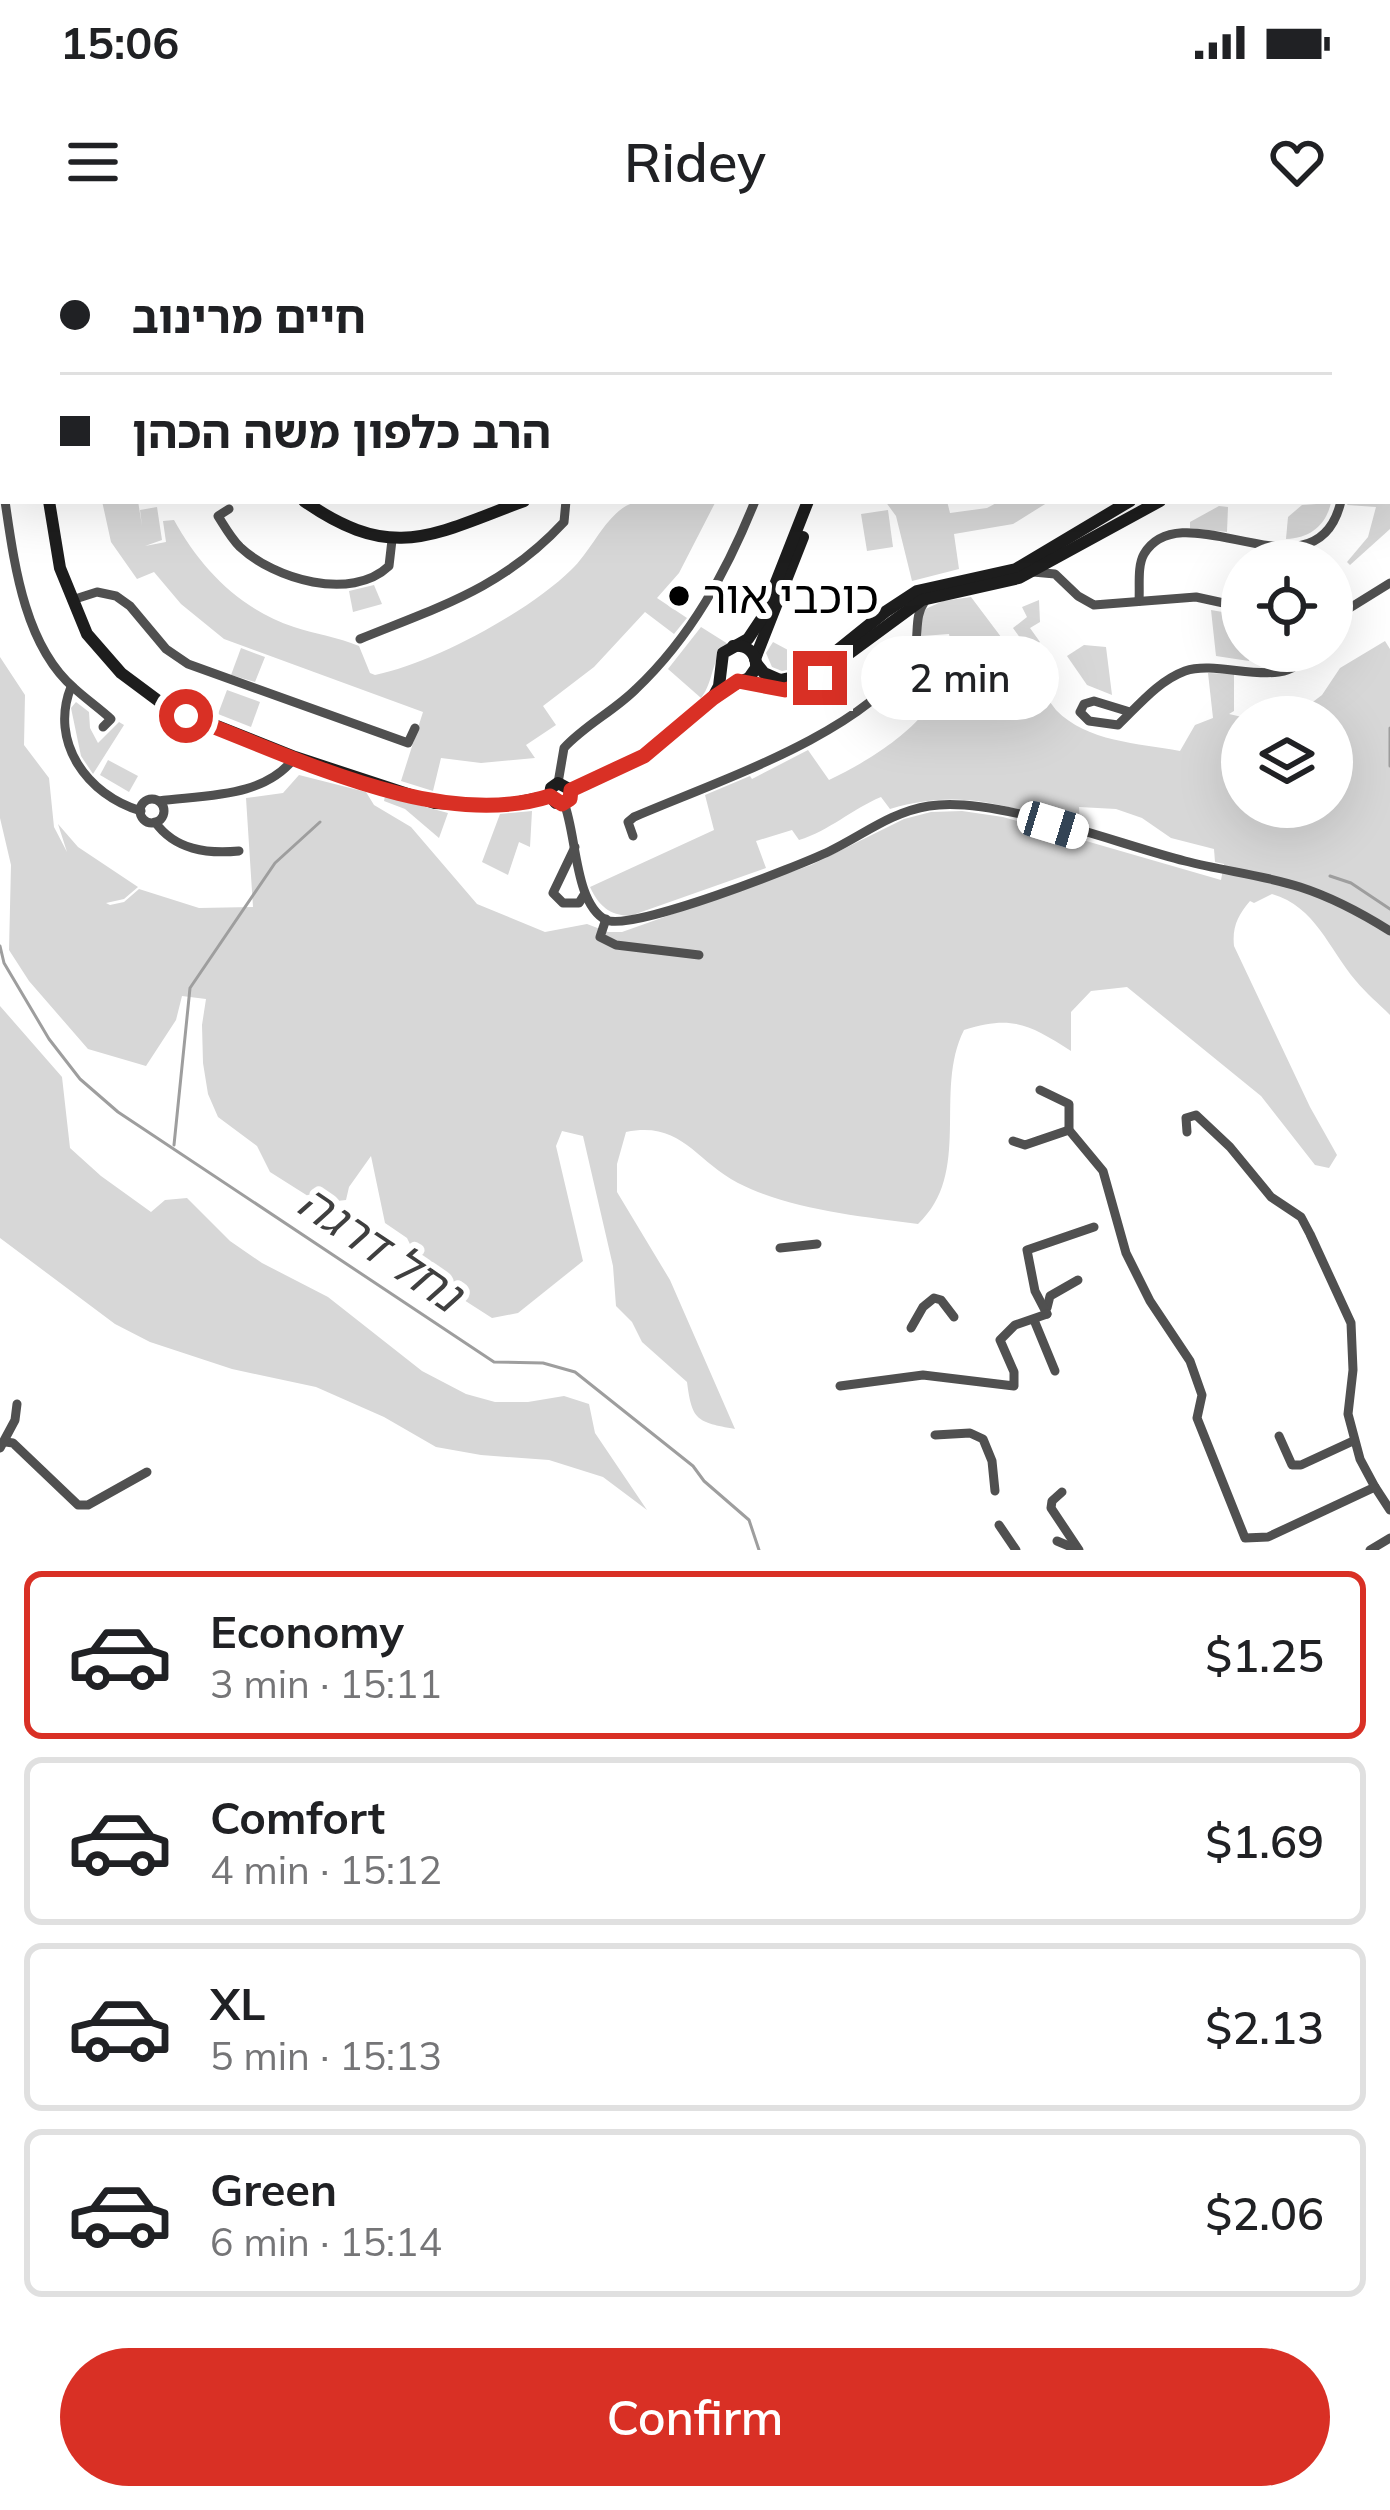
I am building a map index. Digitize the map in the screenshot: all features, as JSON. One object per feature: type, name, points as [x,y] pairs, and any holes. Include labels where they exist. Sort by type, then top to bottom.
[{"type":"street","points":[[5,504],[28,616],[71,687],[111,719],[103,727]]},
{"type":"street","points":[[49,504],[55,548],[72,600],[100,652],[151,697],[186,716],[398,793],[447,805],[498,806],[561,793],[644,756],[713,698],[752,675],[817,504]]},
{"type":"street","points":[[309,504],[356,531],[392,540],[443,530],[516,504]]},
{"type":"street","points":[[360,639],[499,579],[565,522],[566,504]]},
{"type":"street","points":[[753,504],[728,563],[693,622],[652,674],[564,748],[561,793],[584,895],[605,920],[632,921],[717,895],[823,854],[892,817],[940,804],[1020,815],[1192,863],[1300,887],[1390,931]]},
{"type":"street","points":[[713,698],[723,653],[748,639],[767,609],[807,504]]},
{"type":"street","points":[[733,646],[747,648],[764,673],[780,680],[808,674],[917,591],[1016,569],[1142,504]]},
{"type":"street","points":[[720,665],[728,678],[785,690],[812,683],[897,615],[928,597],[1007,582],[1033,572],[1143,504]]},
{"type":"street","points":[[1139,601],[1141,562],[1159,541],[1186,534],[1300,547],[1324,534],[1339,504]]},
{"type":"street","points":[[229,509],[218,516],[238,546],[303,580],[337,583],[373,577],[389,566],[392,540]]},
{"type":"street","points":[[1066,583],[1060,568],[1070,550]]},
{"type":"street","points":[[1033,572],[1048,572],[1094,605],[1196,597],[1221,602]]},
{"type":"street","points":[[1353,606],[1390,583]]},
{"type":"street","points":[[72,600],[97,592],[121,598],[166,649],[203,670],[408,743],[415,728]]},
{"type":"street","points":[[633,836],[628,821],[634,817],[830,730],[862,710],[907,666],[916,649],[918,612],[928,597]]},
{"type":"street","points":[[897,615],[910,620],[919,633]]},
{"type":"street","points":[[1130,712],[1094,701],[1080,712],[1088,721],[1114,727],[1167,680],[1189,670],[1221,668]]},
{"type":"street","points":[[71,687],[64,723],[76,764],[106,796],[141,811],[145,820],[170,838],[197,851],[238,851]]},
{"type":"street","points":[[141,811],[149,800],[248,789],[274,780],[295,757]]},
{"type":"street","points":[[155,823],[164,812],[159,802]]},
{"type":"street","points":[[575,847],[553,893],[571,904],[579,903],[584,895]]},
{"type":"street","points":[[605,920],[601,937],[616,945],[699,955]]},
{"type":"street","points":[[1040,1090],[1069,1104],[1070,1130],[1103,1171],[1126,1253],[1150,1301],[1190,1361],[1202,1395],[1197,1418],[1245,1538],[1268,1537],[1375,1487]]},
{"type":"street","points":[[1187,1132],[1186,1118],[1196,1115],[1271,1197],[1301,1217],[1351,1323],[1353,1370],[1348,1403],[1353,1441],[1390,1510]]},
{"type":"street","points":[[1013,1141],[1025,1145],[1070,1130]]},
{"type":"street","points":[[1047,1314],[1035,1291],[1027,1250],[1094,1227]]},
{"type":"street","points":[[780,1248],[818,1244]]},
{"type":"street","points":[[1047,1314],[1050,1296],[1078,1280]]},
{"type":"street","points":[[911,1328],[934,1298],[954,1317]]},
{"type":"street","points":[[839,1386],[923,1375],[1014,1386],[1014,1372],[1000,1340],[1015,1325],[1047,1314]]},
{"type":"street","points":[[1034,1320],[1055,1371]]},
{"type":"street","points":[[16,1405],[3,1445],[14,1443],[78,1505],[88,1505],[147,1472]]},
{"type":"street","points":[[935,1435],[970,1433],[983,1439],[992,1461],[995,1491]]},
{"type":"street","points":[[1279,1436],[1292,1465],[1353,1441]]},
{"type":"street","points":[[1062,1492],[1051,1508],[1078,1550]]},
{"type":"street","points":[[999,1525],[1016,1550]]},
{"type":"street","points":[[1370,1550],[1390,1538]]},
{"type":"street","points":[[1057,1541],[1078,1550]]},
{"type":"shaded area","points":[[103,504],[138,504],[142,526],[140,510],[157,507],[162,540],[145,546],[166,542],[163,521],[174,520],[210,571],[239,598],[294,627],[359,646],[375,675],[452,648],[506,619],[571,570],[624,507],[714,504],[679,573],[657,598],[687,618],[674,634],[645,612],[594,667],[543,706],[556,725],[526,745],[535,758],[481,763],[441,758],[433,791],[401,781],[423,712],[224,639],[181,604],[154,572],[137,579],[111,542]]},
{"type":"shaded area","points":[[887,504],[948,504],[950,513],[994,504],[1045,504],[1013,524],[954,534],[959,569],[912,581],[896,516]]},
{"type":"shaded area","points":[[1331,504],[1315,530],[1286,539],[1288,517],[1302,505]]},
{"type":"shaded area","points":[[1390,504],[1390,529],[1353,562],[1353,555],[1368,537],[1376,507],[1347,505]]},
{"type":"shaded area","points":[[1219,506],[1228,507],[1227,532],[1190,528],[1190,522]]},
{"type":"shaded area","points":[[888,510],[893,547],[867,551],[861,514]]},
{"type":"shaded area","points":[[374,585],[382,604],[353,612],[349,591]]},
{"type":"shaded area","points":[[971,597],[1056,710],[1098,735],[1180,751],[1195,725],[1213,718],[1208,673],[1234,674],[1234,696],[1221,696],[1221,828],[1353,828],[1353,696],[1321,696],[1337,672],[1353,672],[1353,660],[1385,641],[1390,649],[1390,1015],[1356,981],[1300,908],[1272,894],[1246,906],[1235,927],[1234,946],[1337,1155],[1329,1168],[1315,1165],[1261,1096],[1127,987],[1091,991],[1071,1012],[1071,1051],[1020,1025],[995,1023],[964,1030],[951,1079],[944,1181],[918,1224],[780,1200],[738,1183],[674,1137],[645,1130],[626,1132],[617,1164],[617,1192],[670,1280],[735,1429],[712,1424],[694,1412],[687,1382],[642,1342],[632,1322],[616,1306],[613,1266],[583,1136],[562,1131],[556,1146],[583,1261],[518,1313],[492,1318],[425,1275],[407,1238],[385,1223],[371,1156],[349,1187],[346,1200],[319,1203],[270,1172],[257,1146],[218,1117],[203,1063],[206,999],[182,996],[176,1020],[146,1066],[88,1049],[29,981],[9,950],[11,865],[0,818],[0,657],[25,695],[24,745],[49,778],[54,827],[67,852],[58,824],[78,847],[138,887],[124,899],[106,903],[110,905],[124,902],[139,889],[199,908],[253,907],[246,798],[283,793],[299,775],[366,792],[374,805],[411,827],[477,904],[545,932],[587,924],[622,932],[811,865],[904,819],[931,812],[1003,817],[1221,880],[1224,864],[1215,862],[1214,849],[1171,838],[1142,818],[1116,809],[1079,807],[1080,826],[964,800],[890,809],[881,797],[799,840],[792,830],[756,841],[766,868],[630,916],[610,911],[597,899],[590,887],[714,830],[705,795],[752,779],[808,750],[829,780],[872,756],[914,724],[932,704],[950,659],[949,634],[922,636],[921,611],[943,601]]},
{"type":"shaded area","points":[[1039,600],[1040,622],[1030,628],[1040,642],[1029,650],[1013,628],[1027,617],[1022,607]]},
{"type":"shaded area","points":[[1211,610],[1221,612],[1221,657],[1216,656]]},
{"type":"shaded area","points":[[701,627],[728,644],[701,698],[668,669]]},
{"type":"shaded area","points":[[773,642],[788,650],[801,667],[782,671],[772,667],[766,653]]},
{"type":"shaded area","points":[[1084,645],[1106,647],[1112,695],[1087,685],[1067,656]]},
{"type":"shaded area","points":[[241,648],[265,657],[255,682],[231,675]]},
{"type":"shaded area","points":[[227,690],[260,702],[251,727],[218,714]]},
{"type":"shaded area","points":[[76,702],[89,712],[98,743],[119,722],[124,725],[93,774],[81,756],[71,708]]},
{"type":"shaded area","points":[[108,760],[138,776],[129,792],[100,775]]},
{"type":"shaded area","points":[[385,796],[448,813],[439,838],[405,809],[384,801]]},
{"type":"shaded area","points":[[532,811],[530,847],[519,842],[508,875],[482,862],[500,814]]},
{"type":"shaded area","points":[[0,1006],[62,1077],[70,1148],[101,1176],[151,1212],[165,1200],[187,1198],[230,1241],[328,1297],[422,1371],[466,1394],[495,1402],[564,1396],[589,1404],[595,1433],[647,1510],[603,1477],[549,1460],[436,1447],[316,1387],[232,1369],[150,1342],[115,1324],[0,1238]]},
{"type":"waterway","points":[[1390,728],[1390,766]]},
{"type":"waterway","points":[[174,1145],[190,988],[275,863],[320,822]]},
{"type":"waterway","points":[[1330,876],[1351,883],[1390,909]]},
{"type":"waterway","name":"נחל דרגה","points":[[0,946],[4,963],[49,1039],[80,1079],[118,1112],[494,1362],[543,1363],[575,1372],[693,1466],[749,1520],[759,1550]]},
{"type":"place","name":"כוכבי אור","points":[[679,596]]},
{"type":"route","points":[[186,716],[384,789],[435,803],[483,807],[550,796],[562,804],[570,799],[571,790],[644,756],[738,681],[785,690],[820,678]]}]
